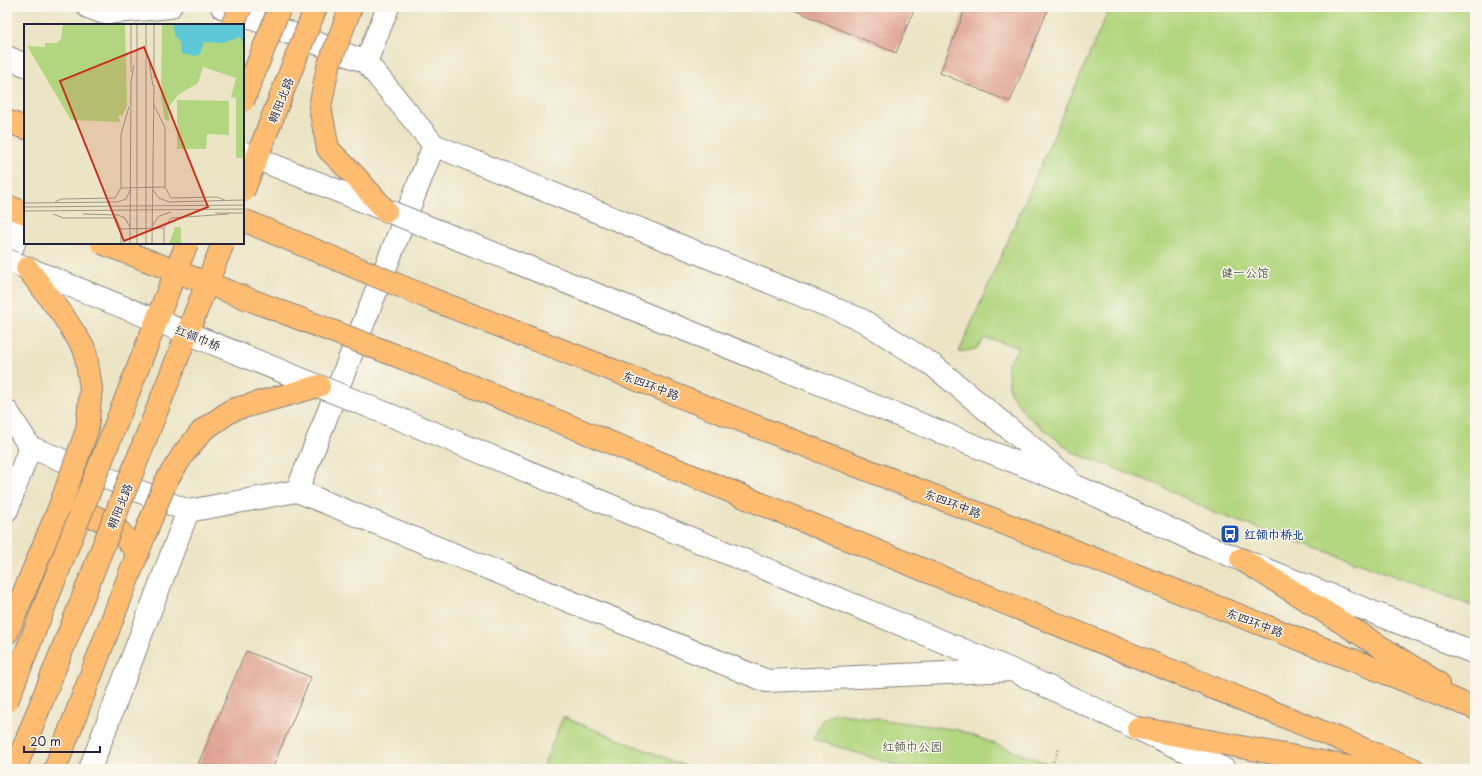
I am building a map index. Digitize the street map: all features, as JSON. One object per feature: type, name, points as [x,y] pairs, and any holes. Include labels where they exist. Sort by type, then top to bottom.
[{"type":"main road","points":[[232,24],[241,7]]},
{"type":"main road","points":[[244,98],[280,7]]},
{"type":"main road","name":"朝阳北路","points":[[244,189],[316,7]]},
{"type":"main road","points":[[351,7],[328,68],[320,107],[328,149],[354,175],[386,211]]},
{"type":"main road","points":[[7,206],[24,214]]},
{"type":"main road","name":"东四环中路","points":[[244,220],[431,299],[1475,707]]},
{"type":"main road","points":[[105,244],[405,359],[1413,769]]},
{"type":"main road","points":[[7,701],[187,244]]},
{"type":"main road","name":"朝阳北路","points":[[15,769],[223,244]]},
{"type":"main road","points":[[7,633],[60,506],[87,430],[91,388],[85,350],[62,314],[14,263]]},
{"type":"main road","points":[[55,769],[166,481],[184,453],[202,430],[232,410],[319,386]]},
{"type":"main road","points":[[52,526],[73,516],[96,516],[120,532],[141,543]]},
{"type":"main road","points":[[1241,559],[1475,707]]},
{"type":"main road","points":[[1138,728],[1360,769]]},
{"type":"street","points":[[97,15],[170,7]]},
{"type":"street","points":[[222,7],[366,62],[434,145],[862,320],[934,366],[1080,488]]},
{"type":"street","points":[[366,62],[388,7]]},
{"type":"street","points":[[7,57],[24,65]]},
{"type":"street","points":[[297,492],[434,145]]},
{"type":"street","points":[[244,153],[1080,488],[1202,544],[1475,653]]},
{"type":"street","points":[[14,263],[24,218]]},
{"type":"street","name":"红领巾桥","points":[[14,263],[319,386],[1012,670]]},
{"type":"street","points":[[7,411],[30,447],[188,511],[297,492],[767,681],[1012,670],[1224,769]]},
{"type":"street","points":[[7,510],[30,447]]},
{"type":"street","points":[[90,769],[188,511]]},
{"type":"path","points":[[1050,769],[1059,749]]},
{"type":"green space","name":"健一公馆","points":[[1110,7],[1475,7],[1475,607],[1363,564],[1214,513],[1159,485],[1074,453],[1026,415],[1010,392],[1007,365],[1019,347],[985,338],[976,349],[959,352]]},
{"type":"green space","name":"红领巾公园","points":[[834,713],[958,730],[1062,769],[908,769],[813,739],[822,721]]},
{"type":"green space","points":[[563,717],[693,769],[542,769]]},
{"type":"building","points":[[787,7],[915,7],[896,53]]},
{"type":"building","points":[[966,7],[1049,7],[1010,102],[940,73]]},
{"type":"building","points":[[246,651],[311,677],[272,769],[196,769]]},
{"type":"place","name":"红领巾桥北","points":[[1230,534]]}]
